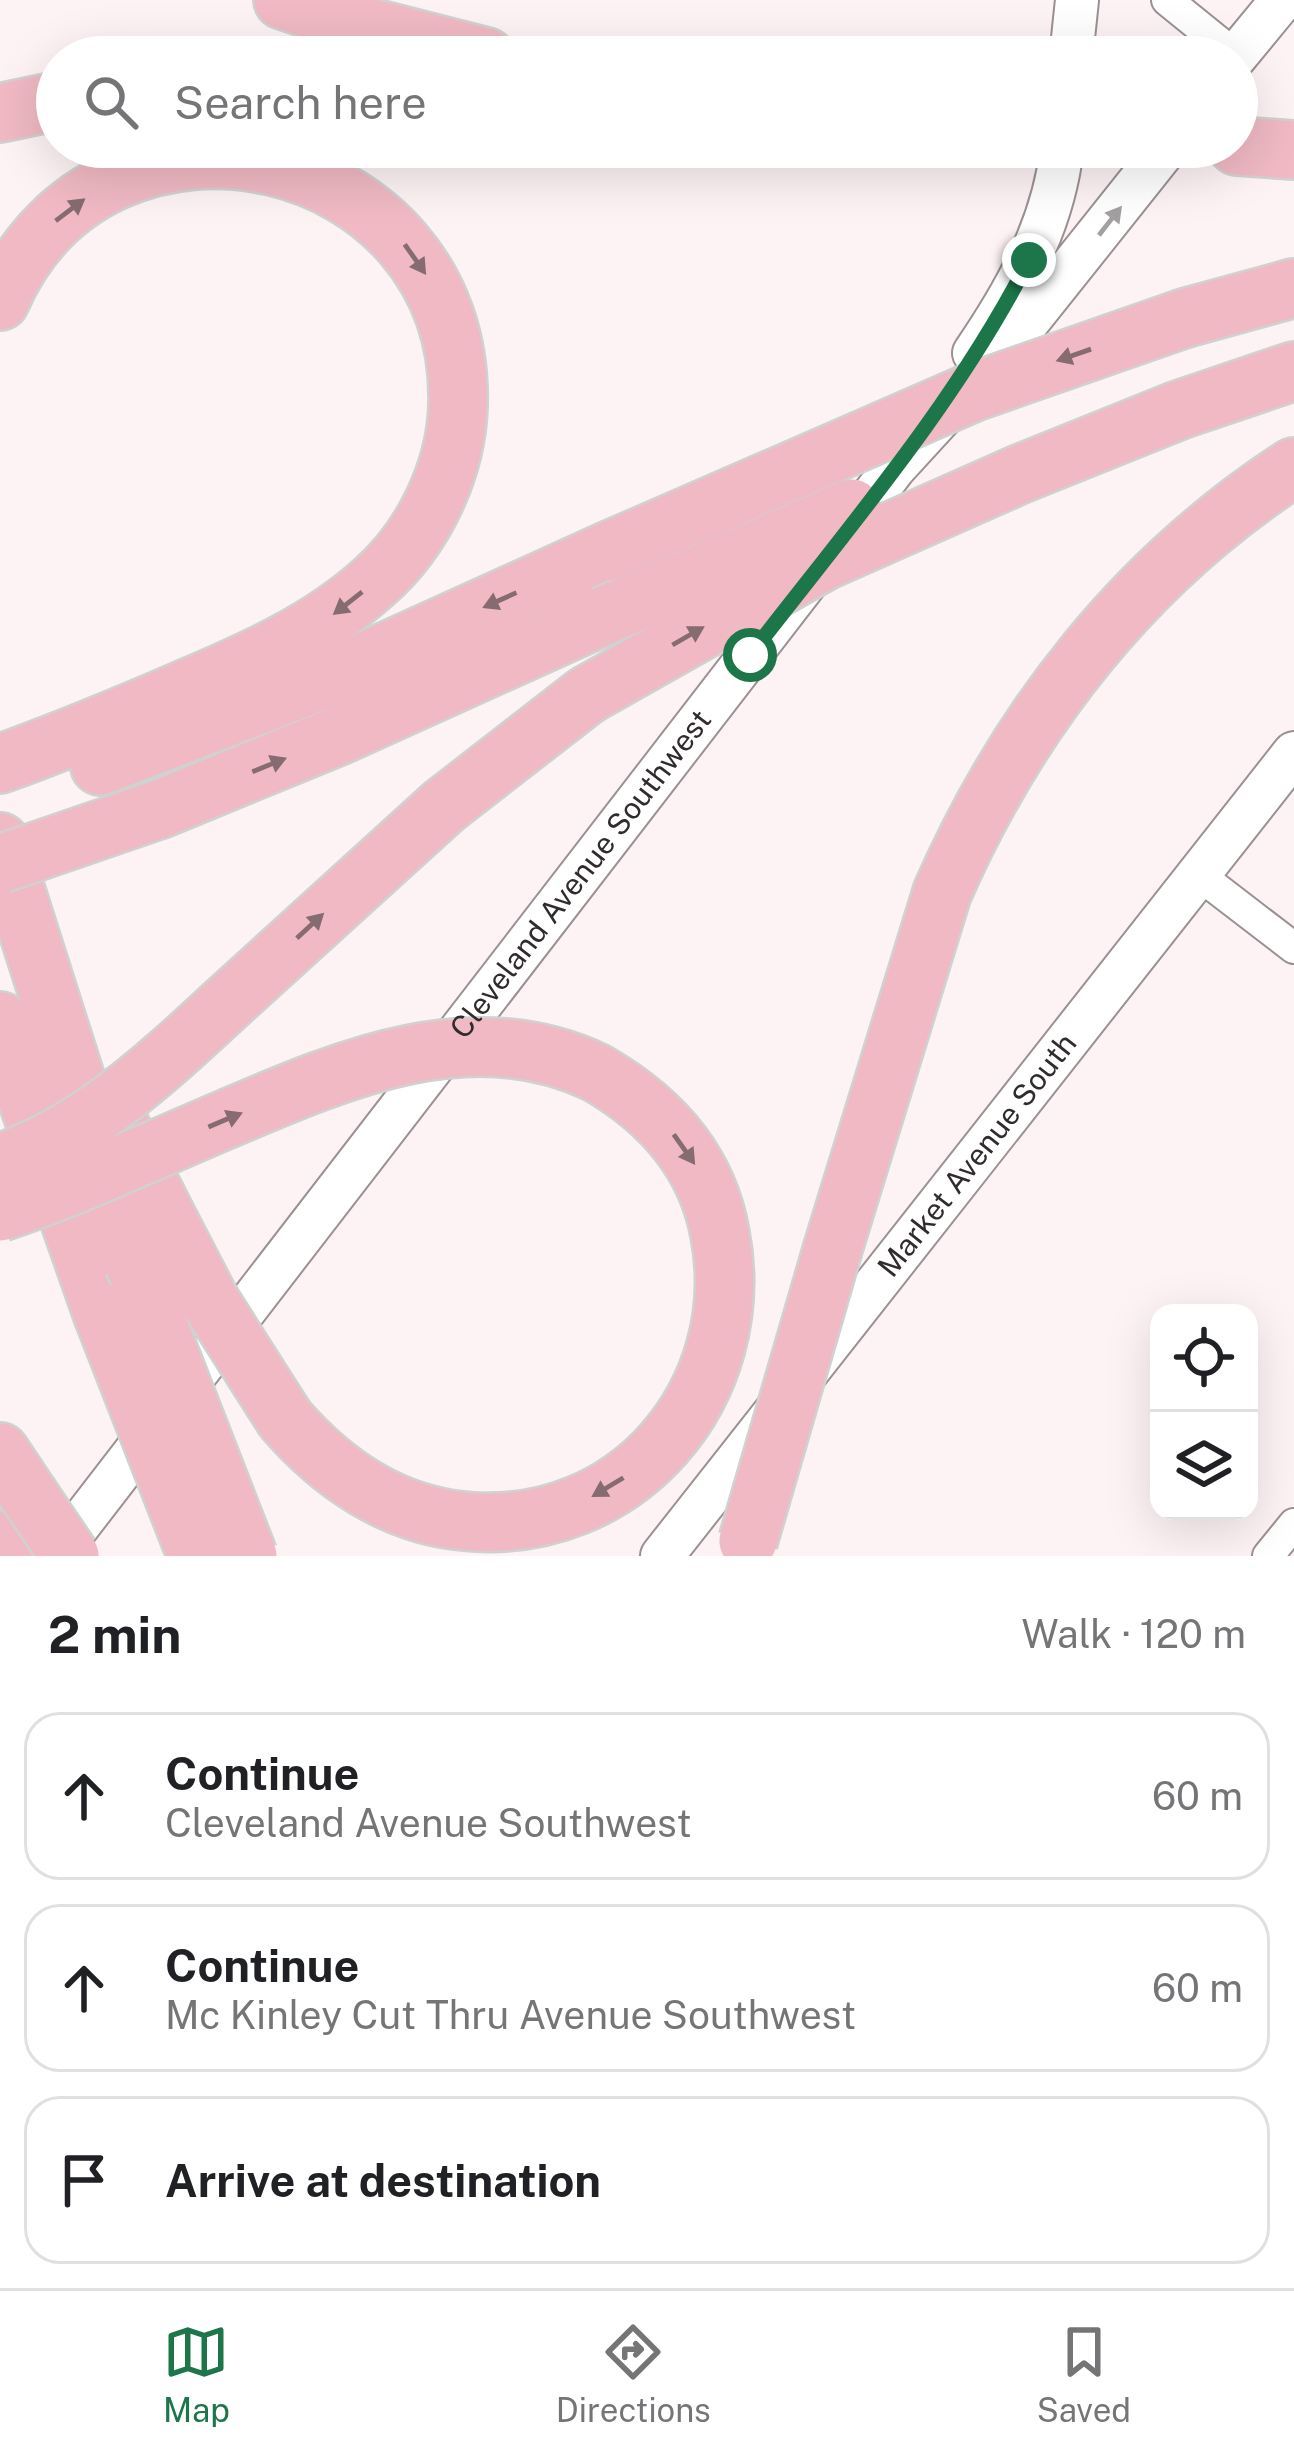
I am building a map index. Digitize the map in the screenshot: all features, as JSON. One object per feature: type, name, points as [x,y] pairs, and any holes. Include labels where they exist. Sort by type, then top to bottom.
[{"type":"highway","points":[[283,0],[404,36]]},
{"type":"highway","points":[[0,113],[36,105]]},
{"type":"highway","points":[[0,302],[22,259],[65,212],[93,194],[155,168]]},
{"type":"highway","points":[[0,801],[119,739],[300,636],[352,601],[400,554],[436,495],[457,429],[457,373],[447,322],[419,262],[374,212],[331,185],[288,168]]},
{"type":"highway","points":[[0,764],[119,739],[326,679],[973,392],[1185,318],[1294,288]]},
{"type":"highway","points":[[0,1163],[66,1134],[118,1099],[443,806],[587,695],[824,561],[1294,347]]},
{"type":"highway","points":[[0,864],[160,809],[340,736],[949,466],[1180,395],[1294,371]]},
{"type":"highway","points":[[746,1549],[832,1248],[942,892],[965,839],[1011,756],[1072,668],[1205,531],[1294,467]]},
{"type":"highway","points":[[0,842],[33,953],[152,1244],[248,1556]]},
{"type":"highway","points":[[0,1022],[67,1222],[197,1556]]},
{"type":"highway","points":[[0,1212],[303,1087],[404,1055],[445,1048],[507,1047],[548,1053],[597,1073],[645,1105],[685,1146],[710,1196],[723,1249],[725,1301],[716,1354],[693,1406],[662,1447],[620,1481],[574,1505],[519,1520],[462,1521],[411,1509],[362,1486],[319,1455],[285,1419],[210,1300],[152,1244]]},
{"type":"highway","points":[[10,1495],[16,1556]]},
{"type":"highway","points":[[10,1495],[70,1556]]},
{"type":"main road","points":[[1074,36],[1077,0]]},
{"type":"main road","points":[[1252,36],[1282,0]]},
{"type":"main road","points":[[895,467],[1014,288],[1043,232],[1060,168]]},
{"type":"main road","name":"Cleveland Avenue Southwest","points":[[55,1556],[895,467],[1026,324],[1150,168]]},
{"type":"main road","name":"Market Avenue South","points":[[662,1556],[1294,753]]},
{"type":"street","points":[[1167,0],[1211,36]]},
{"type":"street","points":[[1199,874],[1294,948]]},
{"type":"street","points":[[1268,1556],[1294,1524]]},
{"type":"route","points":[[750,655],[895,467],[980,344],[1029,260]]}]
